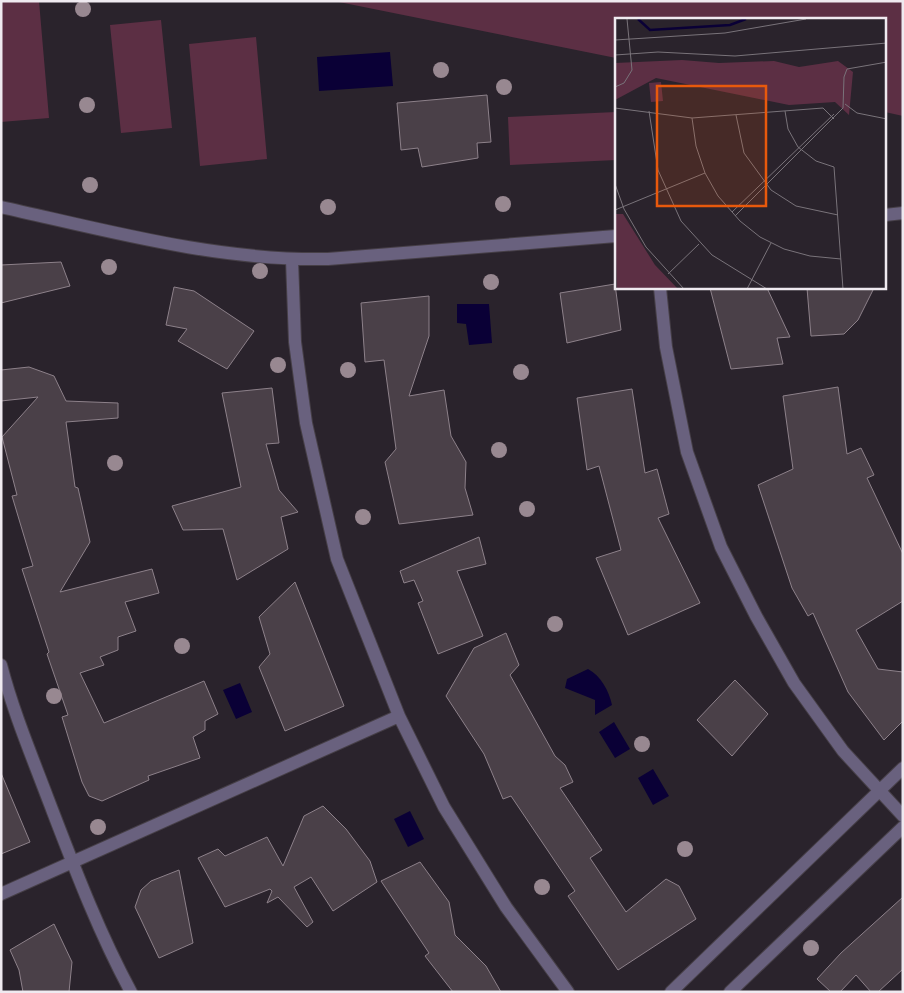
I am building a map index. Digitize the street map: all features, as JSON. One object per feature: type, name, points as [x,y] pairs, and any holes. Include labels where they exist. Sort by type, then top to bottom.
[{"type":"street","points":[[1,207],[154,241],[206,250],[292,260],[328,259],[615,236]]},
{"type":"street","points":[[886,215],[903,213]]},
{"type":"street","points":[[292,260],[295,342],[306,423],[321,497],[337,559],[398,716],[444,807],[506,908],[568,992]]},
{"type":"street","points":[[660,289],[666,347],[687,452],[721,548],[756,616],[794,683],[843,751],[903,816]]},
{"type":"street","points":[[1,665],[9,696],[72,862],[131,992]]},
{"type":"street","points":[[1,894],[398,716]]},
{"type":"street","points":[[671,992],[903,768]]},
{"type":"street","points":[[730,992],[903,827]]},
{"type":"shaded area","points":[[1,1],[39,1],[49,118],[1,122]]},
{"type":"shaded area","points":[[334,1],[903,1],[903,116],[886,112],[886,18],[615,18],[615,58]]},
{"type":"shaded area","points":[[161,20],[172,128],[121,133],[110,25]]},
{"type":"shaded area","points":[[256,37],[267,159],[200,166],[189,44]]},
{"type":"shaded area","points":[[390,52],[393,86],[319,91],[317,57]]},
{"type":"shaded area","points":[[615,112],[615,160],[510,165],[508,117]]},
{"type":"shaded area","points":[[457,304],[489,304],[492,343],[469,345],[466,324],[457,323]]},
{"type":"shaded area","points":[[588,669],[604,684],[612,705],[595,715],[595,700],[565,688],[567,679]]},
{"type":"shaded area","points":[[240,683],[252,712],[236,719],[223,690]]},
{"type":"shaded area","points":[[614,722],[630,749],[615,758],[599,732]]},
{"type":"shaded area","points":[[653,769],[669,796],[653,805],[638,778]]},
{"type":"shaded area","points":[[410,811],[424,839],[408,847],[394,819]]},
{"type":"building","points":[[487,95],[491,142],[477,143],[478,158],[422,167],[418,148],[401,150],[397,103]]},
{"type":"building","points":[[61,262],[70,286],[1,303],[1,265]]},
{"type":"building","points":[[615,284],[621,330],[567,343],[560,293]]},
{"type":"building","points":[[174,287],[194,291],[254,331],[227,369],[178,341],[187,329],[166,325]]},
{"type":"building","points":[[710,289],[767,289],[790,337],[777,338],[783,364],[731,369]]},
{"type":"building","points":[[807,289],[874,289],[858,320],[844,334],[811,336]]},
{"type":"building","points":[[429,296],[429,336],[409,396],[444,390],[451,436],[466,462],[465,488],[473,515],[399,524],[385,462],[396,449],[384,360],[365,362],[361,303]]},
{"type":"building","points":[[29,367],[54,376],[66,401],[118,403],[118,418],[66,422],[75,487],[78,488],[90,542],[60,592],[152,569],[159,593],[125,602],[136,631],[118,637],[118,650],[100,657],[104,665],[80,673],[104,723],[204,681],[218,714],[205,721],[205,730],[193,737],[200,758],[148,776],[149,780],[102,801],[89,796],[82,782],[62,717],[68,715],[47,654],[49,652],[22,569],[33,566],[12,496],[17,495],[2,437],[38,397],[1,401],[1,370]]},
{"type":"building","points":[[838,387],[847,454],[861,448],[874,475],[867,478],[903,554],[903,601],[856,630],[878,669],[903,672],[903,721],[884,740],[848,692],[813,613],[808,616],[792,588],[758,485],[793,469],[783,396]]},
{"type":"building","points":[[272,388],[279,443],[266,444],[279,490],[298,512],[281,517],[288,549],[237,580],[223,529],[183,530],[172,506],[241,487],[222,393]]},
{"type":"building","points":[[632,389],[645,473],[657,469],[669,514],[658,518],[700,603],[628,635],[596,558],[621,550],[599,466],[587,470],[577,398]]},
{"type":"building","points":[[479,537],[486,564],[457,571],[483,636],[438,654],[418,603],[423,601],[414,580],[404,583],[400,571]]},
{"type":"building","points":[[295,582],[344,706],[285,731],[259,667],[270,654],[259,617]]},
{"type":"building","points":[[506,633],[519,665],[510,675],[555,756],[565,765],[573,782],[560,788],[602,850],[590,858],[626,912],[666,879],[679,886],[696,919],[618,970],[568,896],[575,891],[511,796],[503,799],[484,754],[446,696],[474,648]]},
{"type":"building","points":[[735,680],[768,714],[732,756],[697,720]]},
{"type":"building","points":[[1,773],[30,842],[1,854]]},
{"type":"building","points":[[323,806],[346,829],[370,861],[377,882],[333,911],[311,877],[294,887],[313,922],[307,927],[278,897],[267,903],[272,891],[270,889],[225,907],[198,858],[218,849],[225,856],[267,837],[283,866],[304,816]]},
{"type":"building","points":[[420,862],[449,902],[455,935],[486,966],[501,992],[453,992],[425,956],[429,953],[381,881]]},
{"type":"building","points":[[179,870],[193,943],[159,958],[135,907],[141,890],[151,881]]},
{"type":"building","points":[[903,897],[903,969],[878,992],[871,992],[856,975],[840,992],[831,992],[817,979],[841,953]]},
{"type":"building","points":[[54,924],[72,962],[69,992],[23,992],[19,970],[10,950]]}]
